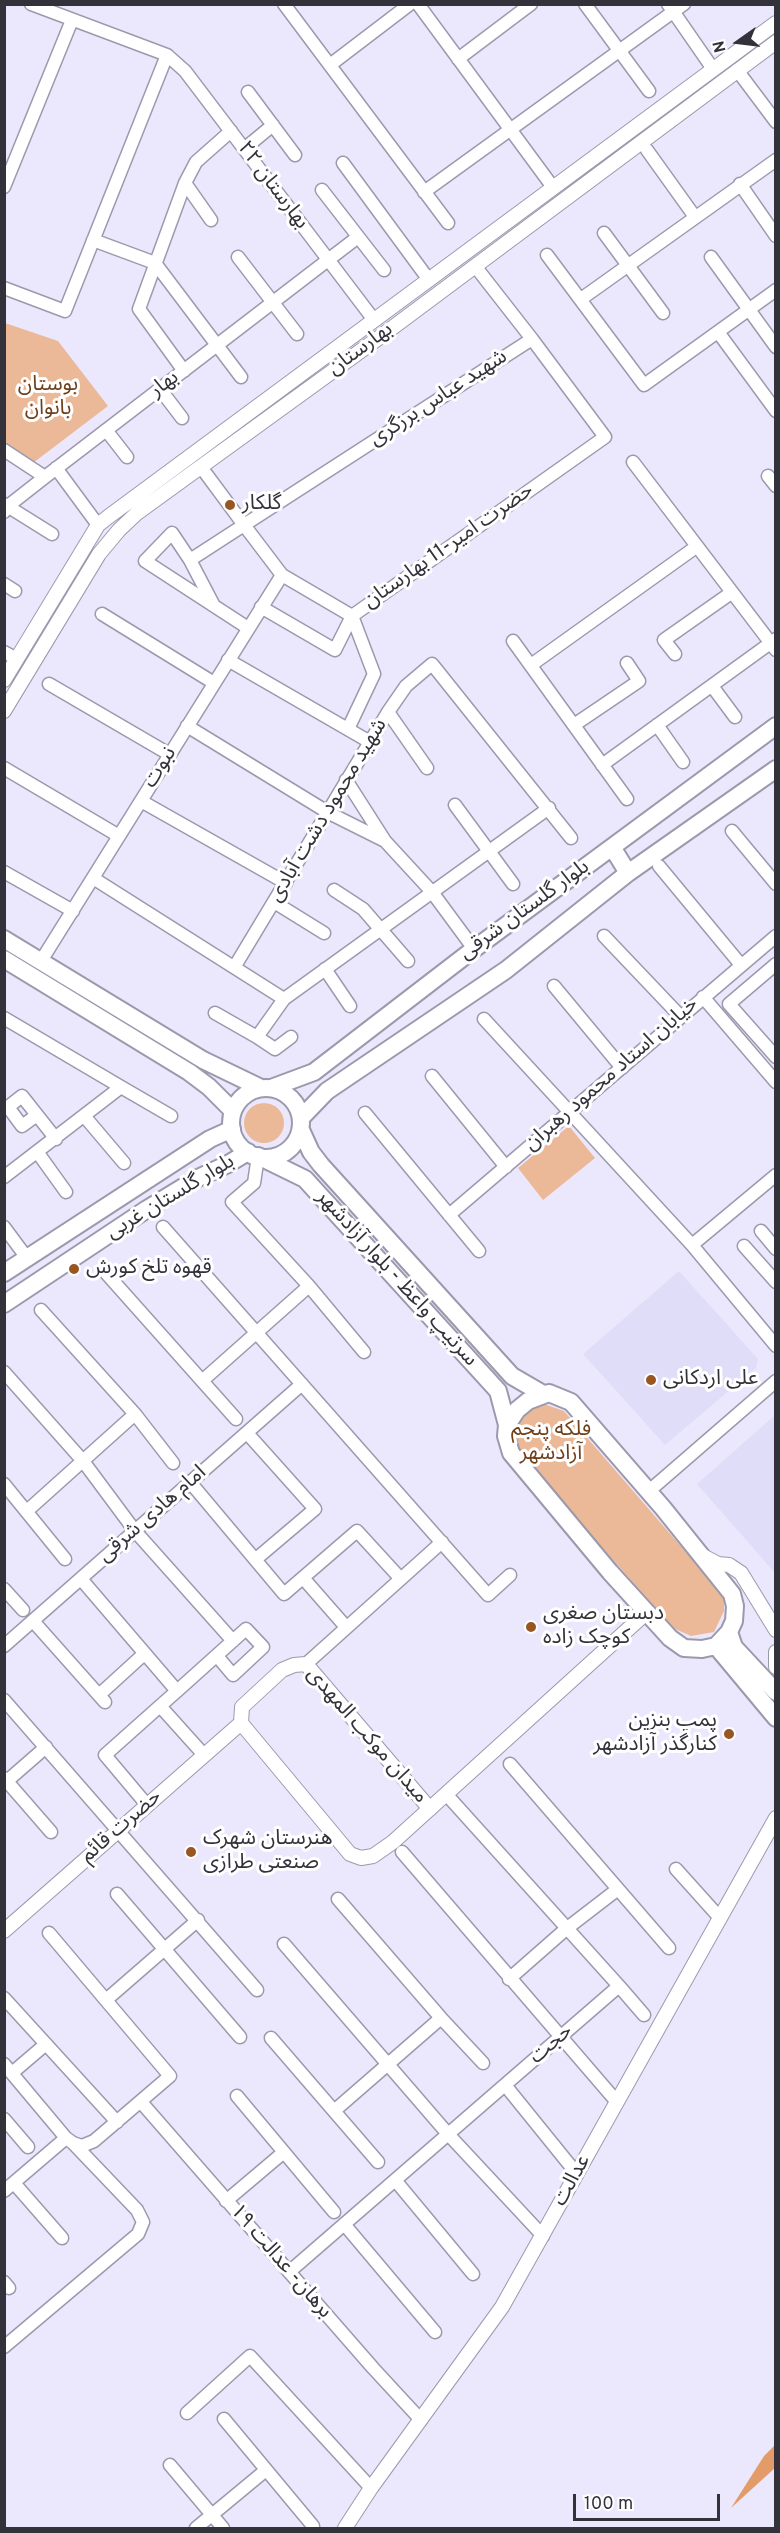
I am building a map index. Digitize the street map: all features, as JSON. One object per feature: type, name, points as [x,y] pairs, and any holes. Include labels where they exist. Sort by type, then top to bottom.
[{"type":"main road","name":"بلوار گلستان شرقی","points":[[266,1088],[314,1072],[474,948],[776,726]]},
{"type":"main road","name":"بلوار گلستان شرقی","points":[[301,1124],[327,1091],[506,970],[628,873],[776,769]]},
{"type":"main road","points":[[612,847],[628,873]]},
{"type":"main road","points":[[4,939],[203,1060],[291,1098],[301,1124],[295,1143],[285,1152],[272,1157],[253,1154],[238,1142],[232,1129],[234,1111],[244,1096],[266,1088]]},
{"type":"main road","points":[[4,959],[189,1072],[234,1111]]},
{"type":"main road","points":[[209,1087],[218,1085],[225,1078],[225,1069]]},
{"type":"main road","points":[[314,1072],[315,1085],[327,1091]]},
{"type":"main road","name":"سرتیپ واعظ - بلوار آزادشهر","points":[[301,1124],[311,1152],[321,1165],[512,1376],[543,1394],[549,1393],[571,1402],[648,1491],[732,1594],[735,1606],[734,1621],[729,1632]]},
{"type":"main road","name":"بلوار گلستان غربی","points":[[4,1273],[210,1139],[232,1129]]},
{"type":"main road","name":"سرتیپ واعظ - بلوار آزادشهر","points":[[253,1154],[305,1179],[498,1391],[507,1425],[506,1436],[511,1453],[646,1613],[670,1638],[684,1648],[702,1649],[716,1646]]},
{"type":"main road","name":"بلوار گلستان غربی","points":[[4,1304],[198,1178],[253,1154]]},
{"type":"main road","points":[[185,1155],[194,1155],[201,1161],[202,1170],[198,1178]]},
{"type":"main road","points":[[507,1425],[517,1410],[543,1394]]},
{"type":"main road","points":[[776,1692],[734,1647],[729,1632],[716,1646],[776,1718]]},
{"type":"street","points":[[4,288],[65,311],[167,54],[31,4]]},
{"type":"street","points":[[284,4],[448,223]]},
{"type":"street","points":[[330,65],[410,4]]},
{"type":"street","points":[[418,4],[563,201]]},
{"type":"street","points":[[458,59],[531,4]]},
{"type":"street","points":[[585,4],[649,91]]},
{"type":"street","points":[[424,192],[619,51],[675,7],[713,69]]},
{"type":"street","points":[[4,188],[72,20]]},
{"type":"street","name":"بهارستان","points":[[4,680],[99,525],[552,186],[776,23]]},
{"type":"street","name":"بهارستان","points":[[4,711],[99,554],[137,513],[384,334],[776,42]]},
{"type":"street","name":"بهارستان ۲۲","points":[[167,54],[185,71],[374,320]]},
{"type":"street","points":[[728,58],[776,122]]},
{"type":"street","points":[[248,92],[295,155]]},
{"type":"street","points":[[244,149],[273,125]]},
{"type":"street","points":[[184,371],[139,309],[184,183],[196,162],[231,131]]},
{"type":"street","points":[[647,150],[695,217]]},
{"type":"street","points":[[581,299],[776,160]]},
{"type":"street","points":[[343,163],[429,280]]},
{"type":"street","points":[[184,183],[211,220]]},
{"type":"street","points":[[740,184],[776,236]]},
{"type":"street","points":[[321,190],[384,270]]},
{"type":"street","points":[[603,233],[663,313]]},
{"type":"street","name":"بهار","points":[[6,508],[358,237]]},
{"type":"street","points":[[93,240],[156,263],[241,376]]},
{"type":"street","points":[[548,255],[644,385],[776,290]]},
{"type":"street","points":[[238,257],[297,334]]},
{"type":"street","points":[[711,257],[776,347]]},
{"type":"street","points":[[475,266],[532,339]]},
{"type":"street","points":[[374,320],[384,334]]},
{"type":"street","points":[[718,332],[773,402]]},
{"type":"street","name":"شهید عباس برزگری","points":[[190,560],[532,339],[605,437]]},
{"type":"street","points":[[160,389],[182,418]]},
{"type":"street","points":[[106,430],[127,457]]},
{"type":"street","name":"حضرت امیر-11 بهارستان","points":[[201,467],[282,575],[352,616],[605,437]]},
{"type":"street","points":[[4,450],[45,477]]},
{"type":"street","points":[[192,455],[201,467]]},
{"type":"street","points":[[602,765],[774,644],[731,593],[633,462]]},
{"type":"street","points":[[56,468],[99,525]]},
{"type":"street","points":[[6,508],[52,534]]},
{"type":"street","points":[[213,604],[190,560],[172,533],[145,561],[248,628]]},
{"type":"street","points":[[531,665],[696,547]]},
{"type":"street","name":"نبوت","points":[[41,961],[282,575]]},
{"type":"street","points":[[675,654],[664,640],[731,593]]},
{"type":"street","points":[[261,607],[335,650],[352,616]]},
{"type":"street","points":[[102,614],[214,683]]},
{"type":"street","points":[[348,729],[374,674],[352,616]]},
{"type":"street","points":[[513,641],[627,799]]},
{"type":"street","points":[[4,652],[31,667]]},
{"type":"street","points":[[228,660],[370,742]]},
{"type":"street","points":[[574,725],[639,681],[627,663]]},
{"type":"street","name":"شهید محمود دشت آبادی","points":[[235,966],[388,712],[406,686],[432,664],[549,808]]},
{"type":"street","points":[[49,684],[170,754]]},
{"type":"street","points":[[712,686],[735,717]]},
{"type":"street","points":[[388,712],[427,768]]},
{"type":"street","points":[[187,726],[329,813],[385,841]]},
{"type":"street","points":[[657,726],[683,762]]},
{"type":"street","points":[[4,768],[119,836]]},
{"type":"street","points":[[346,780],[385,841],[432,892],[474,948]]},
{"type":"street","points":[[141,801],[286,883]]},
{"type":"street","points":[[455,805],[513,884]]},
{"type":"street","points":[[257,1037],[284,999],[549,808],[572,838]]},
{"type":"street","points":[[732,831],[776,884]]},
{"type":"street","points":[[659,866],[741,965]]},
{"type":"street","points":[[4,872],[72,911]]},
{"type":"street","points":[[93,878],[284,999]]},
{"type":"street","points":[[334,890],[363,909],[408,961]]},
{"type":"street","points":[[274,902],[324,933]]},
{"type":"street","points":[[604,936],[681,1017]]},
{"type":"street","name":"خیابان استاد محمود رهبران","points":[[449,1215],[776,936]]},
{"type":"street","points":[[325,969],[350,1006]]},
{"type":"street","points":[[774,969],[729,1004],[776,1057]]},
{"type":"street","points":[[554,986],[622,1068]]},
{"type":"street","points":[[703,997],[776,1082]]},
{"type":"street","points":[[215,1013],[275,1049],[291,1037]]},
{"type":"street","points":[[4,1018],[171,1116]]},
{"type":"street","points":[[484,1019],[692,1245],[776,1347]]},
{"type":"street","points":[[432,1076],[506,1167]]},
{"type":"street","points":[[4,1177],[122,1088]]},
{"type":"street","points":[[37,1115],[22,1126],[8,1107],[22,1096],[56,1139]]},
{"type":"street","points":[[365,1113],[479,1251]]},
{"type":"street","points":[[85,1117],[124,1163]]},
{"type":"street","points":[[38,1153],[66,1192]]},
{"type":"street","points":[[253,1154],[254,1183],[232,1202],[309,1286],[364,1352]]},
{"type":"street","points":[[692,1245],[776,1174]]},
{"type":"street","points":[[4,1227],[27,1258]]},
{"type":"street","points":[[163,1227],[488,1595],[510,1575]]},
{"type":"street","points":[[760,1231],[776,1249]]},
{"type":"street","points":[[744,1246],[776,1282]]},
{"type":"street","points":[[106,1274],[236,1419]]},
{"type":"street","points":[[202,1381],[309,1286]]},
{"type":"street","points":[[41,1310],[135,1414],[173,1463]]},
{"type":"street","points":[[4,1372],[83,1461],[135,1531],[233,1641]]},
{"type":"street","points":[[648,1491],[776,1381]]},
{"type":"street","name":"امام هادی شرقی","points":[[4,1646],[302,1384]]},
{"type":"street","points":[[28,1510],[135,1414]]},
{"type":"street","points":[[247,1432],[315,1509],[256,1559]]},
{"type":"street","points":[[190,1482],[284,1594],[357,1531],[400,1578]]},
{"type":"street","points":[[4,1484],[28,1510],[65,1559]]},
{"type":"street","points":[[306,1664],[442,1542]]},
{"type":"street","points":[[700,1555],[718,1564],[729,1565],[741,1573],[776,1630]]},
{"type":"street","points":[[81,1579],[177,1691]]},
{"type":"street","points":[[304,1579],[346,1627]]},
{"type":"street","points":[[4,1589],[23,1610]]},
{"type":"street","points":[[430,1809],[646,1613]]},
{"type":"street","points":[[33,1621],[102,1699],[144,1654]]},
{"type":"street","points":[[147,1805],[105,1755],[246,1629],[263,1647],[233,1675],[217,1656]]},
{"type":"street","points":[[776,1652],[776,1667]]},
{"type":"street","name":"میدان موکب المهدی","points":[[306,1664],[430,1809],[393,1842],[373,1856],[361,1858],[350,1854],[240,1723],[242,1707],[282,1670],[294,1665],[306,1664]]},
{"type":"street","points":[[4,1700],[257,1989]]},
{"type":"street","points":[[160,1706],[204,1755]]},
{"type":"street","name":"حضرت قائم","points":[[4,1931],[240,1723]]},
{"type":"street","points":[[46,1747],[6,1780],[51,1832]]},
{"type":"street","points":[[510,1764],[669,1948]]},
{"type":"street","points":[[446,1794],[644,2015]]},
{"type":"street","name":"عدالت","points":[[345,2529],[371,2488],[502,2307],[776,1818]]},
{"type":"street","points":[[402,1852],[617,2102]]},
{"type":"street","points":[[676,1869],[720,1918]]},
{"type":"street","points":[[509,1979],[566,1929],[618,1889]]},
{"type":"street","points":[[117,1894],[240,2037]]},
{"type":"street","points":[[338,1899],[483,2063]]},
{"type":"street","points":[[106,2000],[198,1920]]},
{"type":"street","points":[[49,1933],[170,2076],[94,2141],[82,2146],[69,2140]]},
{"type":"street","points":[[284,1944],[448,2134],[543,2236]]},
{"type":"street","name":"حجت","points":[[289,2272],[619,1986]]},
{"type":"street","points":[[4,1998],[117,2122]]},
{"type":"street","points":[[334,2111],[441,2018]]},
{"type":"street","points":[[271,2038],[378,2162]]},
{"type":"street","points":[[4,2347],[138,2234],[142,2222],[137,2210],[69,2140],[8,2069],[46,2044]]},
{"type":"street","points":[[505,2085],[578,2174]]},
{"type":"street","points":[[237,2096],[334,2212]]},
{"type":"street","name":"برهان- عدالت ۱۹","points":[[141,2102],[421,2420]]},
{"type":"street","points":[[4,2119],[28,2147]]},
{"type":"street","points":[[62,2238],[9,2187],[69,2140]]},
{"type":"street","points":[[226,2201],[284,2152]]},
{"type":"street","points":[[396,2180],[473,2274]]},
{"type":"street","points":[[344,2224],[435,2332]]},
{"type":"street","points":[[187,2413],[250,2356],[371,2488]]},
{"type":"street","points":[[224,2419],[314,2526]]},
{"type":"street","points":[[170,2465],[223,2529]]},
{"type":"street","points":[[196,2529],[266,2470]]},
{"type":"shaded area","points":[[679,1271],[758,1359],[756,1368],[665,1445],[583,1354]]},
{"type":"shaded area","points":[[775,1415],[775,1573],[697,1484]]},
{"type":"shaded area","points":[[775,2445],[775,2468],[731,2508],[764,2456]]},
{"type":"green space","name":"بوستان بانوان","points":[[5,323],[58,341],[108,406],[33,463],[5,446]]},
{"type":"green space","points":[[264,1103],[278,1109],[284,1123],[278,1137],[264,1143],[250,1137],[244,1123],[250,1109]]},
{"type":"green space","points":[[569,1126],[595,1158],[543,1200],[518,1168]]},
{"type":"green space","name":"فلکه پنجم آزادشهر","points":[[544,1404],[564,1411],[724,1596],[724,1611],[714,1632],[691,1636],[673,1628],[510,1443],[511,1426],[528,1411]]},
{"type":"place","name":"گلکار","points":[[230,505]]},
{"type":"place","name":"قهوه تلخ کورش","points":[[74,1269]]},
{"type":"place","name":"علی اردکانی","points":[[651,1380]]},
{"type":"place","name":"دبستان صغری کوچک زاده","points":[[531,1627]]},
{"type":"place","name":"پمپ بنزین کنارگذر آزادشهر","points":[[729,1734]]},
{"type":"place","name":"هنرستان شهرک صنعتی طرازی","points":[[191,1852]]}]
